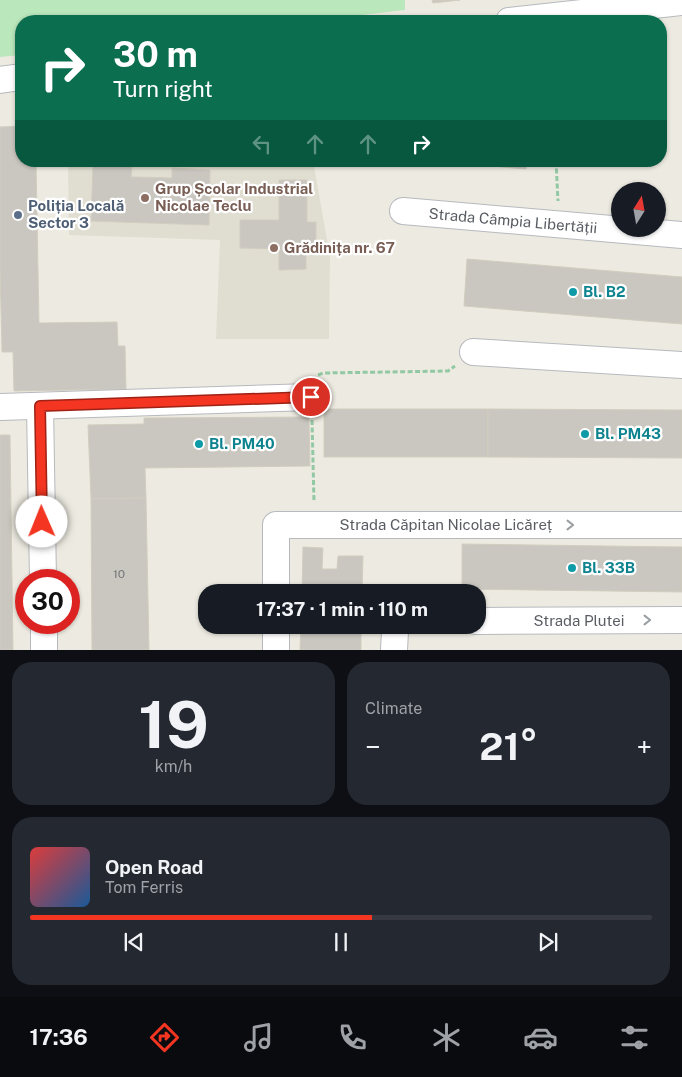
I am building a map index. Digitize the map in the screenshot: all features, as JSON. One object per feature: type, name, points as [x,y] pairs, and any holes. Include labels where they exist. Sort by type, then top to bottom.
[{"type":"street","points":[[525,13],[682,2]]},
{"type":"street","points":[[0,80],[15,78]]},
{"type":"street","name":"Strada Câmpia Libertății","points":[[403,211],[682,235]]},
{"type":"street","points":[[472,352],[682,365]]},
{"type":"street","points":[[0,407],[311,397]]},
{"type":"street","points":[[40,406],[43,569]]},
{"type":"street","name":"Strada Căpitan Nicolae Licăreț","points":[[276,584],[276,525],[682,525]]},
{"type":"street","name":"Strada Plutei","points":[[486,621],[682,620]]},
{"type":"street","points":[[44,634],[44,650]]},
{"type":"street","points":[[276,634],[276,650]]},
{"type":"street","points":[[394,650],[395,634]]},
{"type":"path","points":[[556,167],[560,225]]},
{"type":"path","points":[[314,525],[311,383],[315,377],[323,373],[448,371],[472,352]]},
{"type":"shaded area","name":"Grădinița nr. 67","points":[[68,167],[314,167],[330,256],[329,339],[216,339],[220,240],[69,235]]},
{"type":"green space","points":[[0,0],[405,0],[405,10],[361,15],[15,15],[15,56],[0,57]]},
{"type":"building","points":[[432,0],[460,0],[433,3]]},
{"type":"building","name":"Poliția Locală Sector 3","points":[[15,126],[15,167],[36,167],[39,323],[117,322],[118,346],[125,346],[126,389],[14,391],[13,352],[2,352],[0,127]]},
{"type":"building","name":"Grup Școlar Industrial Nicolae Teclu","points":[[93,167],[132,167],[131,177],[172,178],[172,168],[210,170],[209,225],[91,221]]},
{"type":"building","points":[[503,167],[526,167],[526,169]]},
{"type":"building","points":[[279,180],[307,180],[307,222],[316,222],[316,251],[306,251],[306,269],[279,270],[279,249],[240,248],[240,220],[279,220]]},
{"type":"building","name":"Bl. B2","points":[[467,259],[682,277],[682,324],[464,306]]},
{"type":"building","points":[[324,409],[488,409],[488,457],[324,457]]},
{"type":"building","name":"Bl. PM43","points":[[488,409],[682,410],[682,458],[488,457]]},
{"type":"building","name":"Bl. PM40","points":[[309,417],[310,466],[145,468],[146,498],[91,499],[88,425],[144,424],[144,418]]},
{"type":"building","points":[[0,435],[10,435],[13,650],[0,650]]},
{"type":"building","points":[[146,498],[149,650],[92,650],[91,499]]},
{"type":"building","name":"Bl. 33B","points":[[462,544],[682,547],[682,592],[486,589],[486,584],[462,584]]},
{"type":"building","points":[[303,547],[323,548],[322,569],[337,569],[338,556],[363,556],[362,584],[302,584]]},
{"type":"building","points":[[301,634],[361,634],[361,650],[300,650]]},
{"type":"place","name":"Grup Școlar Industrial Nicolae Teclu","points":[[145,198]]},
{"type":"place","name":"Poliția Locală Sector 3","points":[[18,215]]},
{"type":"place","name":"Grădinița nr. 67","points":[[274,248]]},
{"type":"place","name":"Bl. B2","points":[[573,292]]},
{"type":"place","name":"Bl. PM43","points":[[585,434]]},
{"type":"place","name":"Bl. PM40","points":[[199,444]]},
{"type":"place","name":"Bl. 33B","points":[[572,568]]},
{"type":"route","points":[[42,522],[40,406],[311,397]]}]
